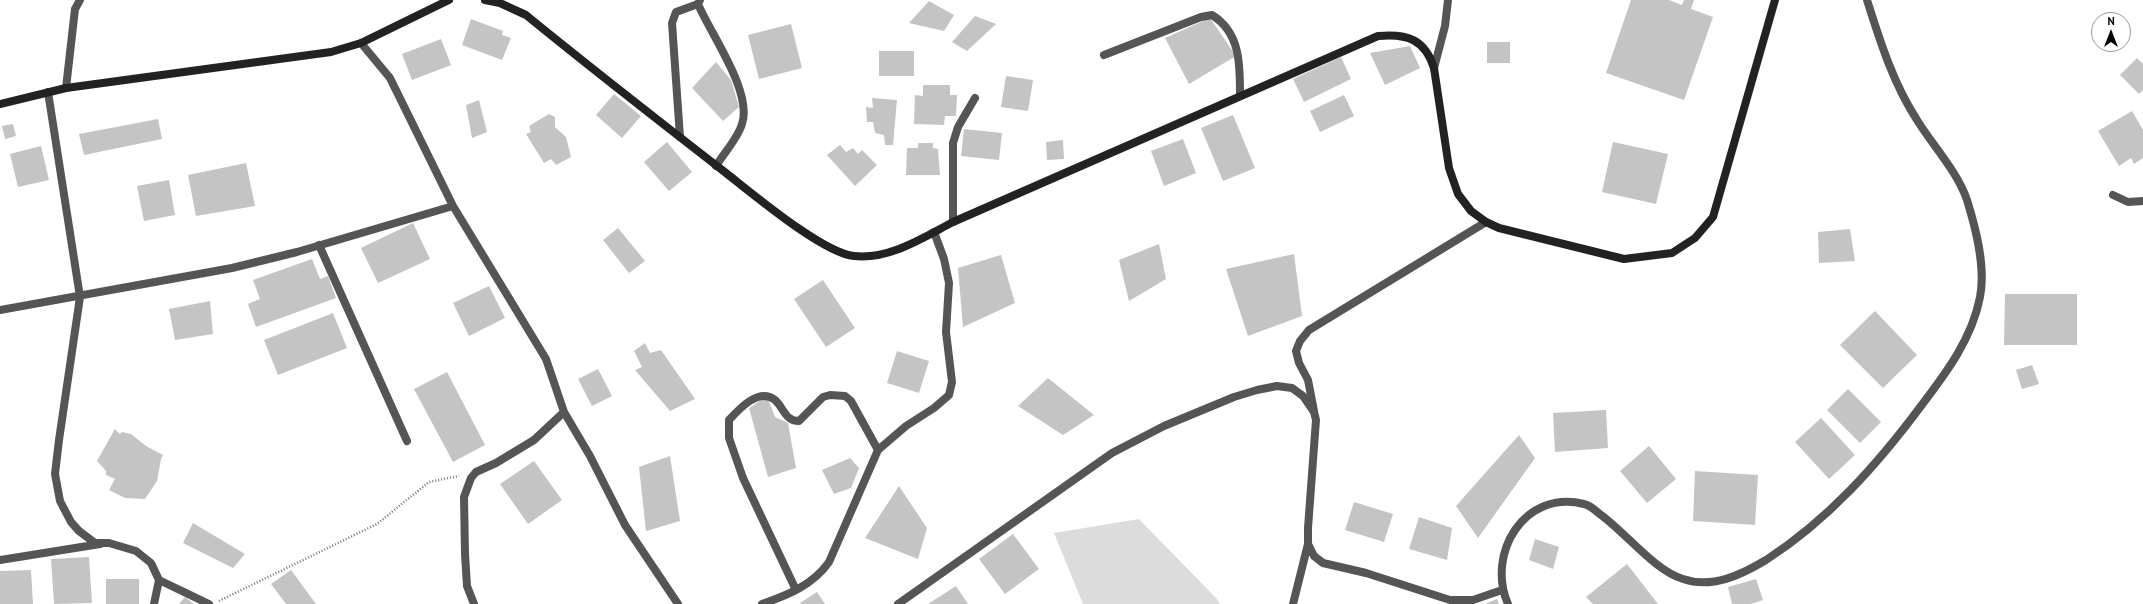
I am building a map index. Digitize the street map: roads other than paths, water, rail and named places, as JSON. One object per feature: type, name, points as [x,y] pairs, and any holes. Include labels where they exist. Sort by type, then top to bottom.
[{"type":"street","points":[[66,88],[75,9],[80,0]]},
{"type":"street","points":[[0,104],[66,88],[331,52],[361,43],[450,0]]},
{"type":"street","points":[[485,0],[500,3],[526,16],[780,215],[828,246],[842,253],[854,256],[869,256],[893,251],[953,222],[1378,36],[1393,34],[1412,40],[1425,47],[1434,68],[1449,168],[1458,194],[1471,211],[1486,222],[1506,230],[1624,259],[1672,253],[1695,238],[1713,217],[1775,0]]},
{"type":"street","points":[[1434,68],[1445,26],[1448,0]]},
{"type":"street","points":[[1508,604],[1502,590],[1504,556],[1516,527],[1530,513],[1540,506],[1560,502],[1585,504],[1612,522],[1666,571],[1683,580],[1720,582],[1740,575],[1797,538],[1873,468],[1933,391],[1959,353],[1975,318],[1981,296],[1982,272],[1966,198],[1944,159],[1916,119],[1894,78],[1867,0]]},
{"type":"street","points":[[680,137],[673,16],[681,9],[699,2],[736,81],[744,113],[742,124],[716,166]]},
{"type":"street","points":[[1104,55],[1201,17],[1212,15],[1221,21],[1229,32],[1238,52],[1240,96]]},
{"type":"street","points":[[361,43],[390,78],[453,206],[546,359],[564,412],[590,456],[625,525],[678,604]]},
{"type":"street","points":[[48,92],[80,297],[66,390],[56,474],[60,501],[71,522],[79,531],[95,543],[109,543],[136,551],[150,563],[159,580],[211,604]]},
{"type":"street","points":[[953,222],[953,143],[958,127],[975,98]]},
{"type":"street","points":[[2113,195],[2128,202],[2143,201]]},
{"type":"street","points":[[0,310],[80,297],[232,268],[319,245],[453,206]]},
{"type":"street","points":[[1293,604],[1308,544],[1311,480],[1317,435],[1308,380],[1299,362],[1296,351],[1300,341],[1309,330],[1486,222]]},
{"type":"street","points":[[762,604],[796,590],[822,572],[829,562],[878,450],[901,429],[934,408],[949,395],[952,382],[946,332],[949,283],[944,259],[934,232]]},
{"type":"street","points":[[319,245],[407,441]]},
{"type":"street","points":[[898,604],[1112,453],[1164,426],[1234,398],[1257,390],[1277,386],[1292,388],[1303,396],[1314,412]]},
{"type":"street","points":[[796,590],[743,478],[729,438],[729,420],[744,405],[758,397],[769,396],[776,401],[788,419],[799,422],[823,397],[839,395],[851,401],[878,450]]},
{"type":"street","points":[[474,604],[468,586],[464,497],[468,483],[476,472],[496,463],[534,440],[564,412]]},
{"type":"street","points":[[0,560],[109,543]]},
{"type":"street","points":[[1308,544],[1314,556],[1323,563],[1366,573],[1450,600],[1473,600],[1502,590]]},
{"type":"street","points":[[154,604],[159,580]]}]
